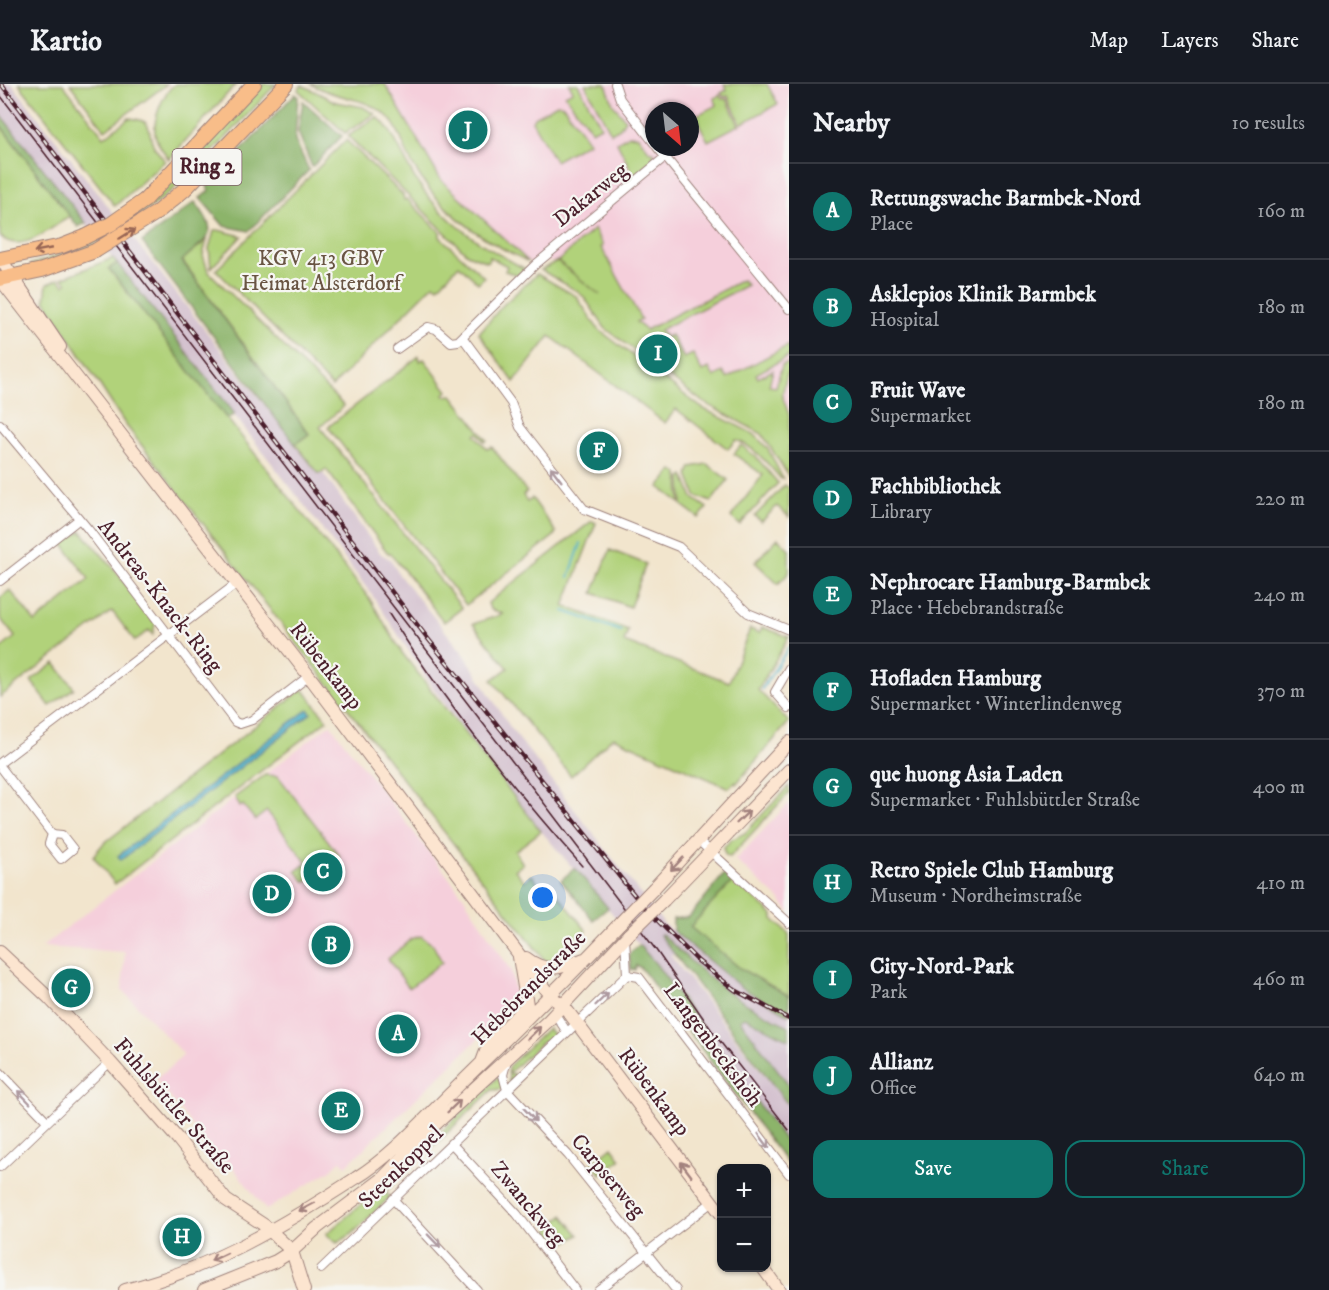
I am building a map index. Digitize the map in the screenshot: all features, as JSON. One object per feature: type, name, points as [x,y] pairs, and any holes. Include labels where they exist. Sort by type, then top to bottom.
[{"type":"main road","name":"Ring 2","points":[[0,259],[55,248],[111,224],[145,200],[254,84]]},
{"type":"main road","name":"Ring 2","points":[[3,278],[60,265],[95,251],[156,213],[185,189],[286,84]]},
{"type":"main road","name":"Rübenkamp","points":[[0,259],[3,278],[56,339],[67,362],[236,585],[309,676],[518,952],[572,1028],[717,1208]]},
{"type":"main road","name":"Hebebrandstraße","points":[[124,1290],[194,1269],[270,1230],[363,1173],[397,1145],[551,997],[787,746]]},
{"type":"main road","name":"Hebebrandstraße","points":[[204,1290],[276,1261],[292,1251],[393,1170],[428,1131],[507,1060],[559,1009],[789,770]]},
{"type":"main road","name":"Fuhlsbüttler Straße","points":[[0,952],[49,998],[110,1062],[177,1138],[226,1200],[270,1230],[292,1251],[304,1290]]},
{"type":"main road","points":[[518,952],[540,967],[552,969],[588,958]]},
{"type":"main road","points":[[480,1066],[488,1047],[528,1003],[518,952]]},
{"type":"main road","points":[[766,1272],[779,1290]]},
{"type":"street","points":[[615,84],[620,99],[645,131]]},
{"type":"street","points":[[665,157],[789,309]]},
{"type":"street","name":"Dakarweg","points":[[463,338],[539,261],[665,157]]},
{"type":"street","points":[[397,348],[426,327],[436,329],[453,343],[463,338],[511,404],[522,430],[581,507],[679,547],[748,613],[789,630]]},
{"type":"street","name":"Andreas-Knack-Ring","points":[[0,424],[78,520],[88,529],[235,722],[240,724],[252,720],[309,676]]},
{"type":"street","points":[[0,581],[78,520]]},
{"type":"street","points":[[52,834],[0,765],[236,585]]},
{"type":"street","points":[[789,668],[775,692],[789,708]]},
{"type":"street","points":[[699,841],[789,923]]},
{"type":"street","points":[[627,936],[627,975]]},
{"type":"street","name":"Steenkoppel","points":[[321,1269],[627,975]]},
{"type":"street","name":"Langenbeckshöh","points":[[627,975],[639,977],[789,1174]]},
{"type":"street","points":[[507,1060],[503,1075],[507,1090]]},
{"type":"street","points":[[0,1167],[110,1062]]},
{"type":"street","points":[[0,1072],[47,1121]]},
{"type":"street","name":"Carpserweg","points":[[507,1090],[568,1155],[676,1290]]},
{"type":"street","name":"Zwanckweg","points":[[451,1143],[517,1214],[575,1290]]},
{"type":"street","points":[[393,1199],[477,1290]]},
{"type":"street","points":[[598,1290],[712,1202]]},
{"type":"shaded area","points":[[0,84],[12,84],[319,475],[323,473],[381,554],[390,559],[400,576],[464,654],[512,730],[664,924],[742,988],[789,1015],[789,1026],[731,996],[708,978],[663,934],[661,935],[674,954],[671,956],[789,1107],[789,1146],[656,964],[541,831],[486,761],[431,685],[372,595],[0,114]]},
{"type":"shaded area","points":[[385,84],[789,84],[789,431],[721,388],[557,262],[529,262],[441,180]]},
{"type":"shaded area","points":[[330,724],[463,896],[511,971],[516,998],[504,1014],[346,1166],[341,1160],[331,1170],[266,1210],[228,1161],[223,1165],[156,1079],[184,1055],[122,990],[125,952],[42,947]]},
{"type":"shaded area","points":[[789,803],[789,912],[779,899],[735,860]]},
{"type":"shaded area","points":[[744,1017],[789,1040],[789,1085],[740,1020]]},
{"type":"green space","points":[[19,84],[63,84],[104,137],[129,118],[143,121],[148,126],[153,144],[165,161],[115,206]]},
{"type":"green space","points":[[70,84],[167,84],[105,130]]},
{"type":"green space","points":[[175,84],[236,84],[169,159],[157,141],[155,124],[162,101]]},
{"type":"green space","points":[[263,84],[276,84],[234,130],[170,192],[121,229],[94,245],[72,255],[33,267],[31,264],[69,251],[102,234],[160,192]]},
{"type":"green space","points":[[311,84],[385,84],[441,180],[529,262],[479,235],[436,198],[410,161],[395,126],[386,115],[360,101],[330,93]]},
{"type":"green space","points":[[569,84],[578,84],[601,126],[592,131],[565,95],[573,91]]},
{"type":"green space","points":[[585,84],[606,84],[613,104],[625,119],[620,128],[611,133]]},
{"type":"green space","points":[[724,84],[767,84],[778,104],[741,124],[728,96],[724,97],[721,93],[727,90]]},
{"type":"green space","points":[[302,85],[336,102],[363,107],[375,114],[345,133],[298,90]]},
{"type":"green space","points":[[295,94],[298,96],[295,140],[309,170],[249,231],[224,226],[200,198],[209,191],[207,186]]},
{"type":"green space","points":[[720,95],[722,99],[727,99],[739,125],[708,141],[699,124],[699,114],[717,105],[714,98]]},
{"type":"green space","points":[[303,101],[342,136],[312,167],[298,132]]},
{"type":"green space","points":[[557,104],[563,105],[589,142],[555,161],[532,121],[534,117]]},
{"type":"green space","points":[[0,114],[86,223],[78,227],[0,125]]},
{"type":"green space","points":[[377,117],[389,130],[413,176],[440,210],[480,243],[525,269],[517,275],[505,271],[507,266],[490,257],[487,262],[467,254],[348,136]]},
{"type":"green space","points":[[0,125],[70,216],[45,233],[26,242],[8,241],[0,236]]},
{"type":"green space","points":[[629,135],[638,136],[645,145],[645,156],[654,156],[654,159],[644,167],[644,173],[633,174],[617,142]]},
{"type":"green space","name":"KGV 413 GBV Heimat Alsterdorf","points":[[346,140],[403,195],[404,200],[407,199],[440,232],[440,237],[484,277],[478,283],[459,265],[438,287],[434,284],[332,387],[216,270]]},
{"type":"green space","points":[[195,202],[210,229],[205,240],[182,261],[309,434],[295,444],[142,242]]},
{"type":"green space","points":[[594,229],[603,246],[601,247],[641,319],[636,322],[646,330],[742,280],[747,285],[660,330],[665,338],[671,335],[684,358],[693,354],[702,372],[709,368],[714,377],[723,372],[727,378],[789,345],[789,356],[756,374],[758,378],[773,370],[769,386],[776,387],[782,365],[787,363],[789,367],[782,395],[789,415],[789,477],[762,434],[703,402],[605,328],[584,297],[541,270],[557,261],[600,295],[558,261]]},
{"type":"green space","points":[[214,231],[242,236],[211,268],[209,248]]},
{"type":"green space","points":[[207,240],[203,255],[208,271],[344,406],[320,427],[462,608],[444,622],[406,572],[387,552],[326,469],[319,474],[295,444],[309,434],[182,260]]},
{"type":"green space","points":[[113,258],[117,263],[109,269],[369,598],[403,654],[541,831],[515,851],[523,864],[515,870],[524,881],[532,875],[541,887],[548,882],[587,931],[556,961],[546,962],[125,424],[45,300],[47,284],[59,279],[64,285],[67,283],[62,278]]},
{"type":"green space","points":[[117,263],[235,414],[227,419],[109,269]]},
{"type":"green space","points":[[537,274],[576,296],[598,329],[702,408],[754,434],[768,449],[783,479],[761,456],[743,443],[736,440],[728,449],[676,409],[665,423],[550,336],[514,382],[479,333],[503,305]]},
{"type":"green space","name":"KGV 413 GBV Heimat Alsterdorf","points":[[419,356],[420,361],[424,359],[448,391],[444,394],[445,396],[452,395],[487,440],[485,442],[478,433],[475,435],[487,449],[492,447],[527,492],[523,495],[527,502],[532,498],[556,532],[554,536],[466,605],[328,427]]},
{"type":"green space","points":[[741,445],[757,458],[778,483],[740,525],[731,517],[763,475],[734,454]]},
{"type":"green space","points":[[707,464],[728,480],[711,502],[696,496],[688,475],[691,467]]},
{"type":"green space","points":[[673,470],[679,474],[680,503],[659,487]]},
{"type":"green space","points":[[684,476],[693,498],[707,508],[699,518],[682,505],[681,478]]},
{"type":"green space","points":[[785,485],[789,488],[789,517],[777,506],[761,522],[755,516]]},
{"type":"green space","points":[[592,521],[596,523],[564,606],[628,630],[624,642],[729,682],[750,629],[760,633],[762,627],[789,637],[758,690],[789,722],[736,784],[735,782],[729,788],[613,737],[571,776],[492,680],[508,668],[473,624],[503,614],[490,609],[488,603]]},
{"type":"green space","points":[[81,531],[115,570],[155,623],[153,635],[149,630],[135,641],[112,611],[0,697],[0,649],[15,637],[0,618],[0,598],[10,590],[35,622],[89,579],[63,544]]},
{"type":"green space","points":[[778,538],[789,549],[789,573],[778,584],[755,562]]},
{"type":"green space","points":[[610,550],[646,564],[630,607],[593,593]]},
{"type":"green space","points":[[55,663],[74,688],[50,706],[31,681]]},
{"type":"green space","points":[[303,689],[327,720],[115,884],[93,856],[103,844]]},
{"type":"green space","points":[[265,775],[278,776],[339,855],[339,859],[334,863],[328,856],[323,860],[328,868],[314,879],[305,882],[296,871],[307,863],[267,811],[255,820],[243,805],[240,807],[235,797]]},
{"type":"green space","points":[[789,786],[789,793],[730,857],[726,856],[723,848],[731,840],[745,833]]},
{"type":"green space","points":[[575,868],[608,908],[593,920],[561,880]]},
{"type":"green space","points":[[725,873],[734,880],[690,927],[741,969],[789,996],[789,1015],[742,988],[673,931],[673,919],[689,917]]},
{"type":"green space","points":[[734,880],[773,915],[773,919],[789,934],[789,996],[741,969],[689,926]]},
{"type":"green space","points":[[662,934],[692,963],[735,997],[789,1026],[789,1040],[745,1017],[740,1020],[789,1085],[789,1106],[660,935]]},
{"type":"green space","points":[[421,936],[433,945],[442,962],[409,988],[388,959],[411,939]]},
{"type":"green space","points":[[639,945],[656,964],[789,1146],[789,1166],[641,968],[636,965],[635,970],[631,970],[629,954]]},
{"type":"green space","points":[[548,1028],[556,1038],[552,1042],[542,1042],[509,1073],[517,1075],[509,1082],[508,1067]]},
{"type":"green space","points":[[500,1075],[503,1089],[492,1090],[385,1192],[390,1197],[352,1234],[337,1243],[326,1234],[403,1169]]},
{"type":"green space","points":[[612,1147],[621,1159],[601,1174],[592,1163]]},
{"type":"green space","points":[[563,1215],[579,1235],[558,1247],[547,1232]]},
{"type":"water","points":[[308,709],[311,713],[121,860],[118,856]]},
{"type":"waterway","points":[[569,577],[581,543]]},
{"type":"waterway","points":[[564,611],[621,631]]},
{"type":"waterway","points":[[762,689],[789,647]]},
{"type":"tram line","points":[[0,95],[515,765],[656,950],[715,1035],[789,1130]]},
{"type":"tram line","points":[[389,614],[433,680],[480,744],[582,866]]},
{"type":"railway","points":[[1,84],[429,640],[644,907],[698,961],[735,990],[789,1019]]},
{"type":"place","name":"Allianz","points":[[468,130]]},
{"type":"place","name":"City-Nord-Park","points":[[658,354]]},
{"type":"place","name":"Hofladen Hamburg","points":[[599,451]]},
{"type":"place","name":"Fruit Wave","points":[[323,872]]},
{"type":"place","name":"Fachbibliothek","points":[[272,894]]},
{"type":"place","name":"Asklepios Klinik Barmbek","points":[[331,945]]},
{"type":"place","name":"que huong Asia Laden","points":[[71,988]]},
{"type":"place","name":"Rettungswache Barmbek-Nord","points":[[398,1034]]},
{"type":"place","name":"Nephrocare Hamburg-Barmbek","points":[[341,1111]]},
{"type":"place","name":"Retro Spiele Club Hamburg","points":[[182,1237]]}]
